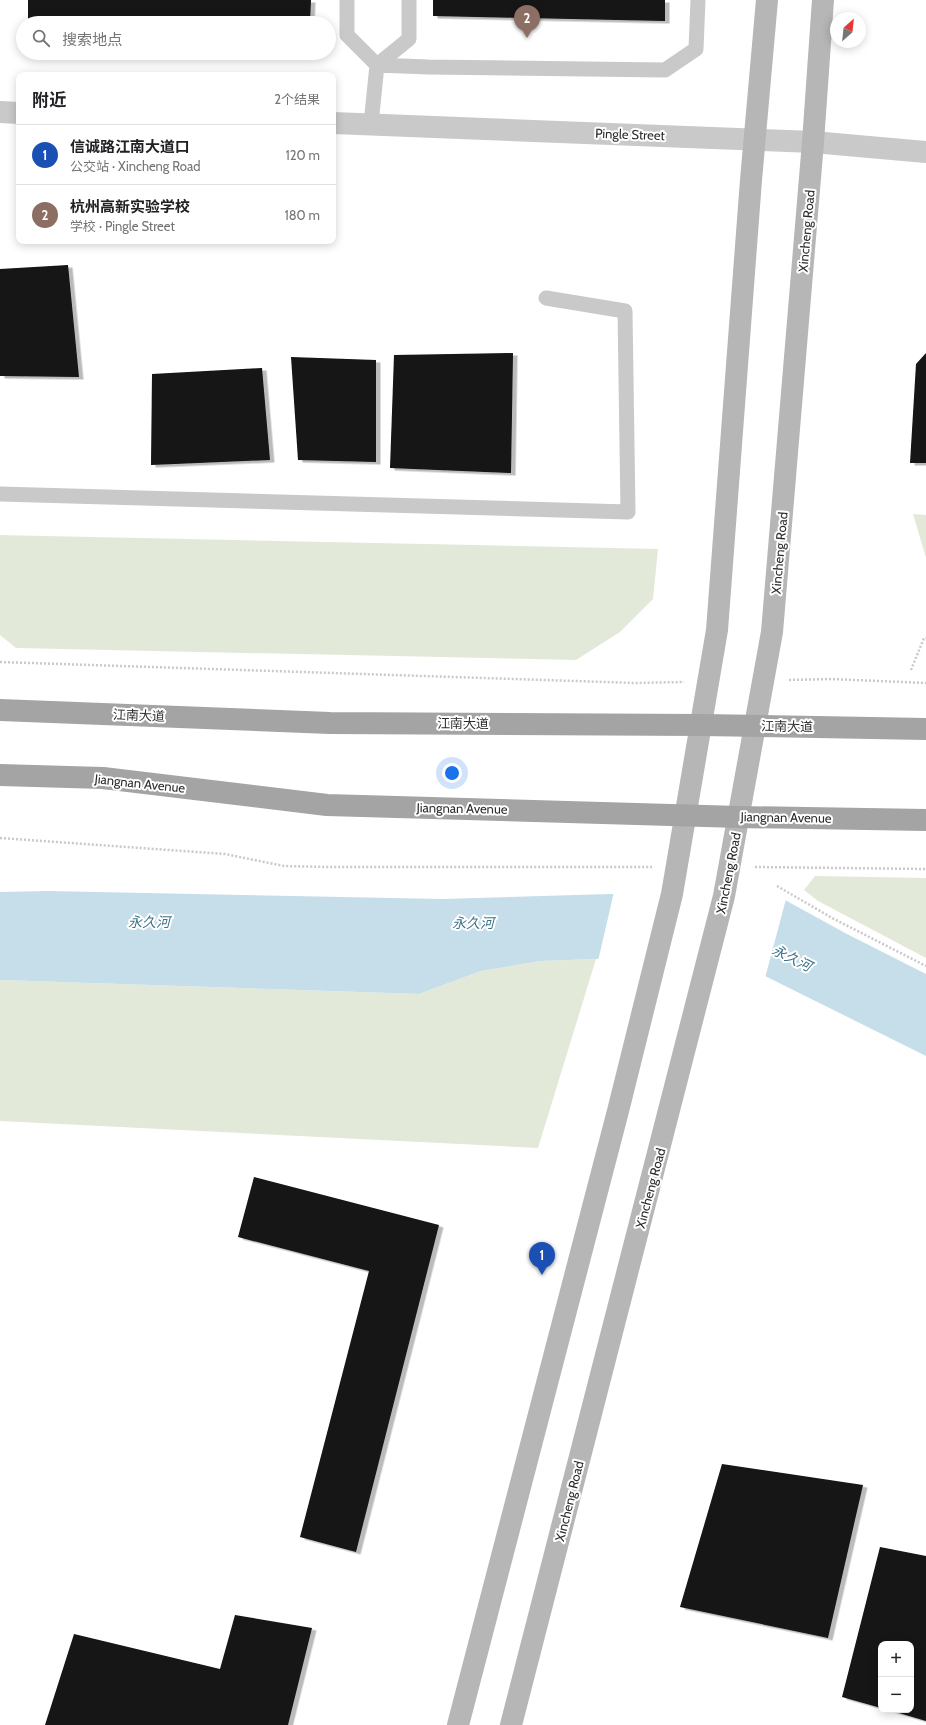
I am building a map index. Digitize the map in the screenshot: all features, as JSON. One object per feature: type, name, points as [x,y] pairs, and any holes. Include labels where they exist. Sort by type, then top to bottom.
[{"type":"main road","points":[[458,1725],[618,1111],[672,894],[717,630],[754,139],[767,0]]},
{"type":"main road","name":"Xincheng Road","points":[[511,1725],[667,1124],[730,867],[772,632],[813,142],[823,0]]},
{"type":"main road","name":"江南大道","points":[[0,710],[330,723],[701,725],[926,729]]},
{"type":"main road","name":"Jiangnan Avenue","points":[[0,775],[103,778],[327,805],[739,817],[926,820]]},
{"type":"street","points":[[0,112],[16,113]]},
{"type":"street","name":"Pingle Street","points":[[336,123],[754,139],[813,142],[926,152]]},
{"type":"lane","points":[[347,0],[347,35],[376,65],[665,70],[696,49],[698,0]]},
{"type":"lane","points":[[371,124],[376,65],[409,39],[409,0]]},
{"type":"lane","points":[[0,494],[628,512],[625,311],[546,298]]},
{"type":"path","points":[[911,670],[924,638],[926,638]]},
{"type":"path","points":[[0,662],[635,683],[708,682]]},
{"type":"path","points":[[763,681],[831,679],[926,683]]},
{"type":"path","points":[[0,838],[225,854],[284,866],[676,867]]},
{"type":"path","points":[[730,867],[926,868]]},
{"type":"path","points":[[777,886],[834,919],[926,966]]},
{"type":"green space","points":[[913,514],[926,515],[926,558]]},
{"type":"green space","points":[[0,535],[658,549],[653,599],[620,632],[576,660],[16,648],[0,635]]},
{"type":"green space","points":[[815,876],[926,878],[926,958],[818,901],[804,890]]},
{"type":"green space","points":[[596,959],[538,1148],[0,1121],[0,980],[419,994],[481,971],[541,961]]},
{"type":"water","name":"永久河","points":[[48,891],[443,899],[610,894],[785,900],[847,934],[926,974],[926,1056],[765,976],[596,959],[541,961],[481,971],[419,994],[0,980],[0,892]]},
{"type":"pier","points":[[614,892],[786,899],[765,978],[598,961]]},
{"type":"building","points":[[28,0],[311,0],[310,16],[28,16]]},
{"type":"building","points":[[433,0],[665,0],[665,21],[433,16]]},
{"type":"building","points":[[68,265],[79,377],[0,376],[0,269]]},
{"type":"building","points":[[513,353],[511,473],[390,468],[394,355]]},
{"type":"building","points":[[926,353],[926,463],[910,463],[916,364]]},
{"type":"building","points":[[291,357],[376,360],[376,462],[298,460]]},
{"type":"building","points":[[262,368],[270,460],[151,465],[152,374]]},
{"type":"building","points":[[254,1177],[439,1225],[356,1552],[300,1537],[369,1271],[238,1237]]},
{"type":"building","points":[[722,1464],[863,1485],[828,1638],[680,1607]]},
{"type":"building","points":[[880,1547],[926,1556],[926,1721],[899,1713],[914,1713],[914,1641],[878,1641],[878,1707],[842,1697]]},
{"type":"building","points":[[235,1615],[312,1628],[288,1725],[45,1725],[74,1634],[220,1669]]},
{"type":"place","name":"杭州高新实验学校","points":[[527,38]]},
{"type":"place","name":"信诚路江南大道口","points":[[542,1275]]}]
